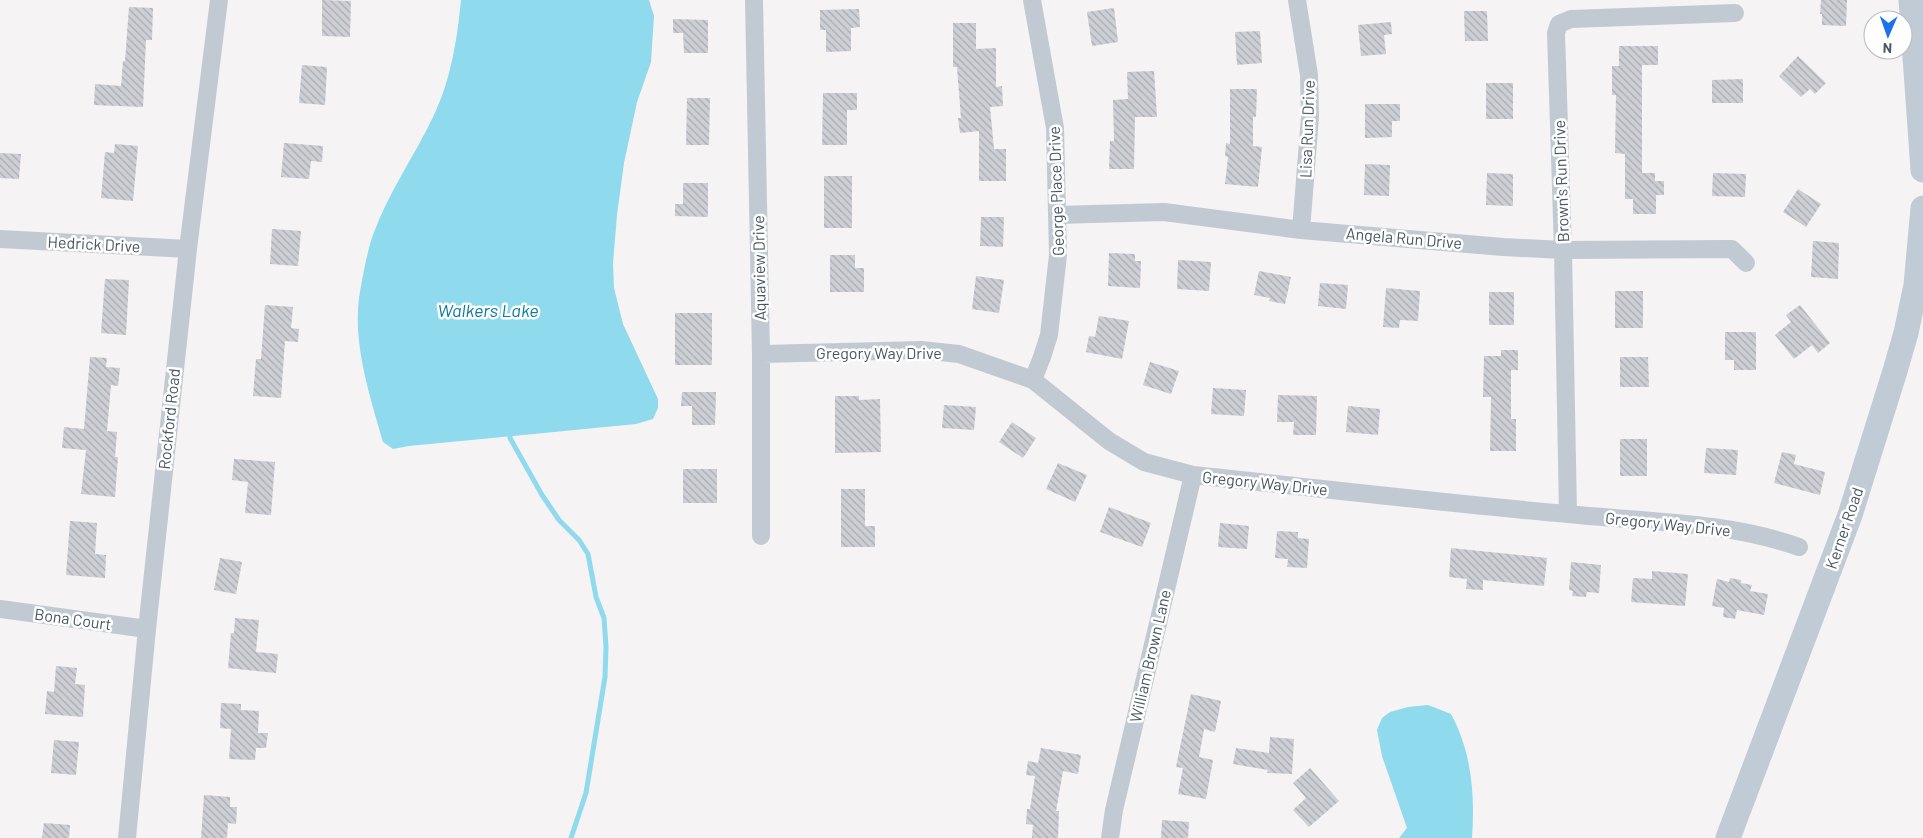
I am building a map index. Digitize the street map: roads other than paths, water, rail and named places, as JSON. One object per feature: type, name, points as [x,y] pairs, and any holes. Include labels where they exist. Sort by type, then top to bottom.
[{"type":"street","name":"Rockford Road","points":[[127,838],[147,629],[188,248],[219,0]]},
{"type":"street","name":"Aquaview Drive","points":[[754,0],[761,354],[761,536]]},
{"type":"street","name":"George Place Drive","points":[[1032,0],[1055,128],[1058,255],[1051,316],[1042,357],[1033,380]]},
{"type":"street","name":"Lisa Run Drive","points":[[1297,0],[1309,75],[1310,117],[1301,230]]},
{"type":"street","points":[[1911,0],[1923,170]]},
{"type":"street","name":"Brown's Run Drive","points":[[1568,514],[1563,250],[1556,33],[1559,24],[1571,19],[1734,13]]},
{"type":"street","name":"Kerner Road","points":[[1728,838],[1850,515],[1895,371],[1906,333],[1916,285],[1923,208]]},
{"type":"street","name":"Angela Run Drive","points":[[1057,215],[1164,212],[1301,230],[1503,247],[1563,250],[1732,249],[1746,263]]},
{"type":"street","name":"Hedrick Drive","points":[[0,239],[188,248]]},
{"type":"street","name":"Gregory Way Drive","points":[[761,354],[921,350],[959,354],[1033,380],[1109,440],[1144,462],[1192,475],[1683,524],[1747,533],[1779,540],[1799,547]]},
{"type":"street","name":"William Brown Lane","points":[[1110,838],[1114,810],[1192,475]]},
{"type":"street","name":"Bona Court","points":[[0,610],[147,629]]},
{"type":"water","name":"Walkers Lake","points":[[461,0],[649,0],[654,16],[651,62],[637,102],[624,163],[613,263],[614,288],[623,324],[658,399],[658,408],[653,419],[636,424],[393,449],[383,442],[368,389],[361,353],[358,334],[359,298],[369,249],[379,220],[433,117],[444,89],[455,45]]},
{"type":"water","points":[[1428,705],[1451,714],[1464,744],[1472,790],[1472,838],[1399,838],[1407,828],[1382,756],[1377,730],[1382,718],[1390,712],[1408,707]]},
{"type":"waterway","points":[[510,433],[510,438],[542,495],[559,520],[579,540],[588,554],[596,597],[604,618],[606,647],[605,677],[586,793],[571,838]]}]
